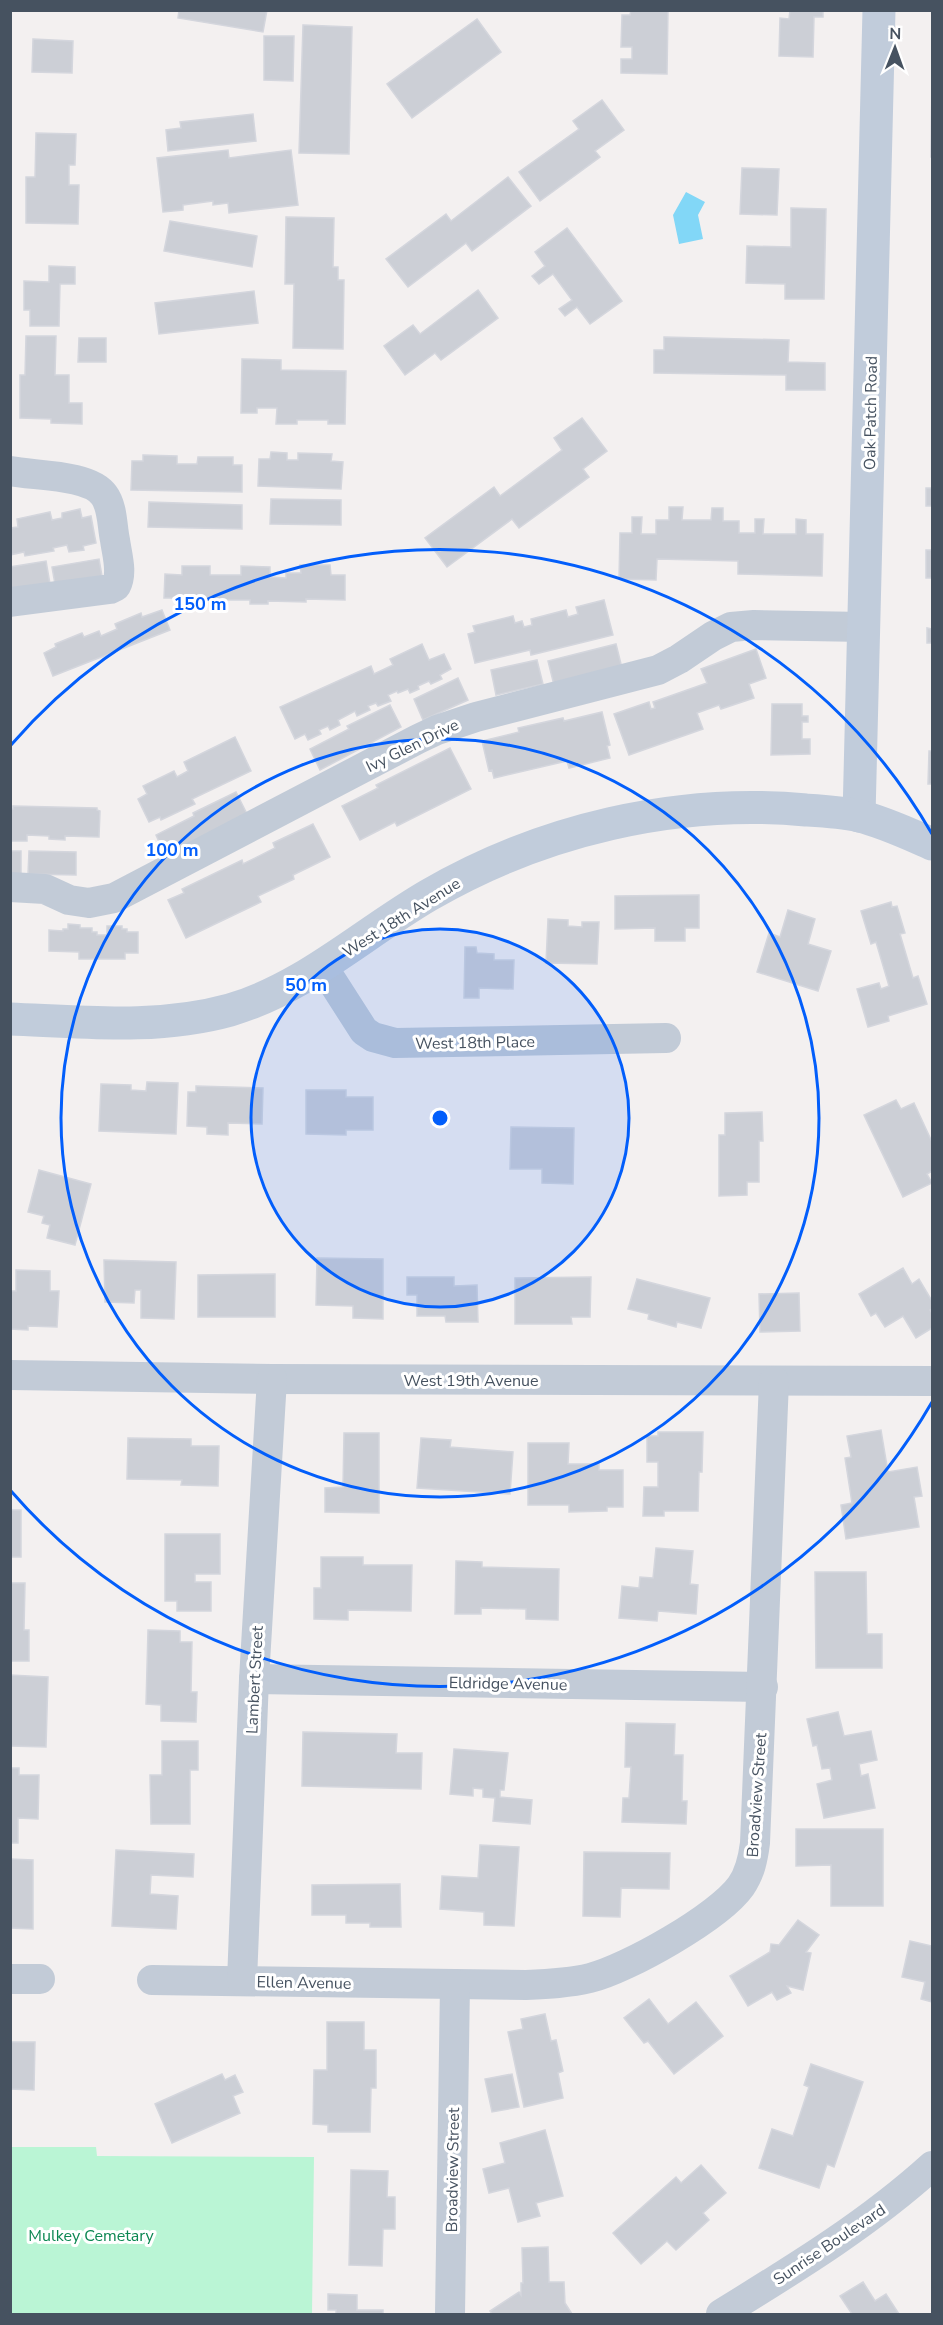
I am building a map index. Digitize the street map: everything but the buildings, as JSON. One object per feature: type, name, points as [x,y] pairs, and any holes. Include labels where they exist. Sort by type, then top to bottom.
[{"type":"main road","name":"Oak Patch Road","points":[[859,816],[879,10]]},
{"type":"main road","name":"West 18th Avenue","points":[[10,1019],[142,1024],[183,1020],[231,1009],[279,990],[323,967],[427,896],[465,876],[533,848],[604,825],[663,814],[716,808],[781,807],[859,816],[933,844]]},
{"type":"street","points":[[10,471],[83,482],[97,488],[105,495],[120,573],[116,586],[10,602]]},
{"type":"street","name":"Ivy Glen Drive","points":[[10,887],[45,890],[69,900],[89,903],[114,898],[418,740],[457,723],[658,670],[679,660],[722,630],[731,627],[754,625],[865,627]]},
{"type":"street","name":"West 18th Place","points":[[323,967],[364,1030],[382,1041],[395,1043],[666,1038]]},
{"type":"street","name":"West 19th Avenue","points":[[10,1375],[933,1382]]},
{"type":"street","name":"Lambert Street","points":[[242,1981],[254,1679],[272,1378]]},
{"type":"street","name":"Broadview Street","points":[[450,2314],[455,1984],[555,1983],[603,1974],[698,1924],[729,1901],[749,1872],[753,1858],[763,1687],[774,1381]]},
{"type":"street","name":"Eldridge Avenue","points":[[254,1679],[763,1687]]},
{"type":"street","points":[[10,1979],[40,1979]]},
{"type":"street","name":"Ellen Avenue","points":[[152,1980],[455,1984]]},
{"type":"street","name":"Sunrise Boulevard","points":[[721,2314],[824,2250],[897,2198],[933,2166]]},
{"type":"green space","name":"Mulkey Cemetary","points":[[11,2147],[96,2147],[97,2156],[314,2157],[312,2314],[11,2314]]},
{"type":"water","points":[[686,192],[705,202],[698,215],[703,239],[679,244],[673,215]]}]
